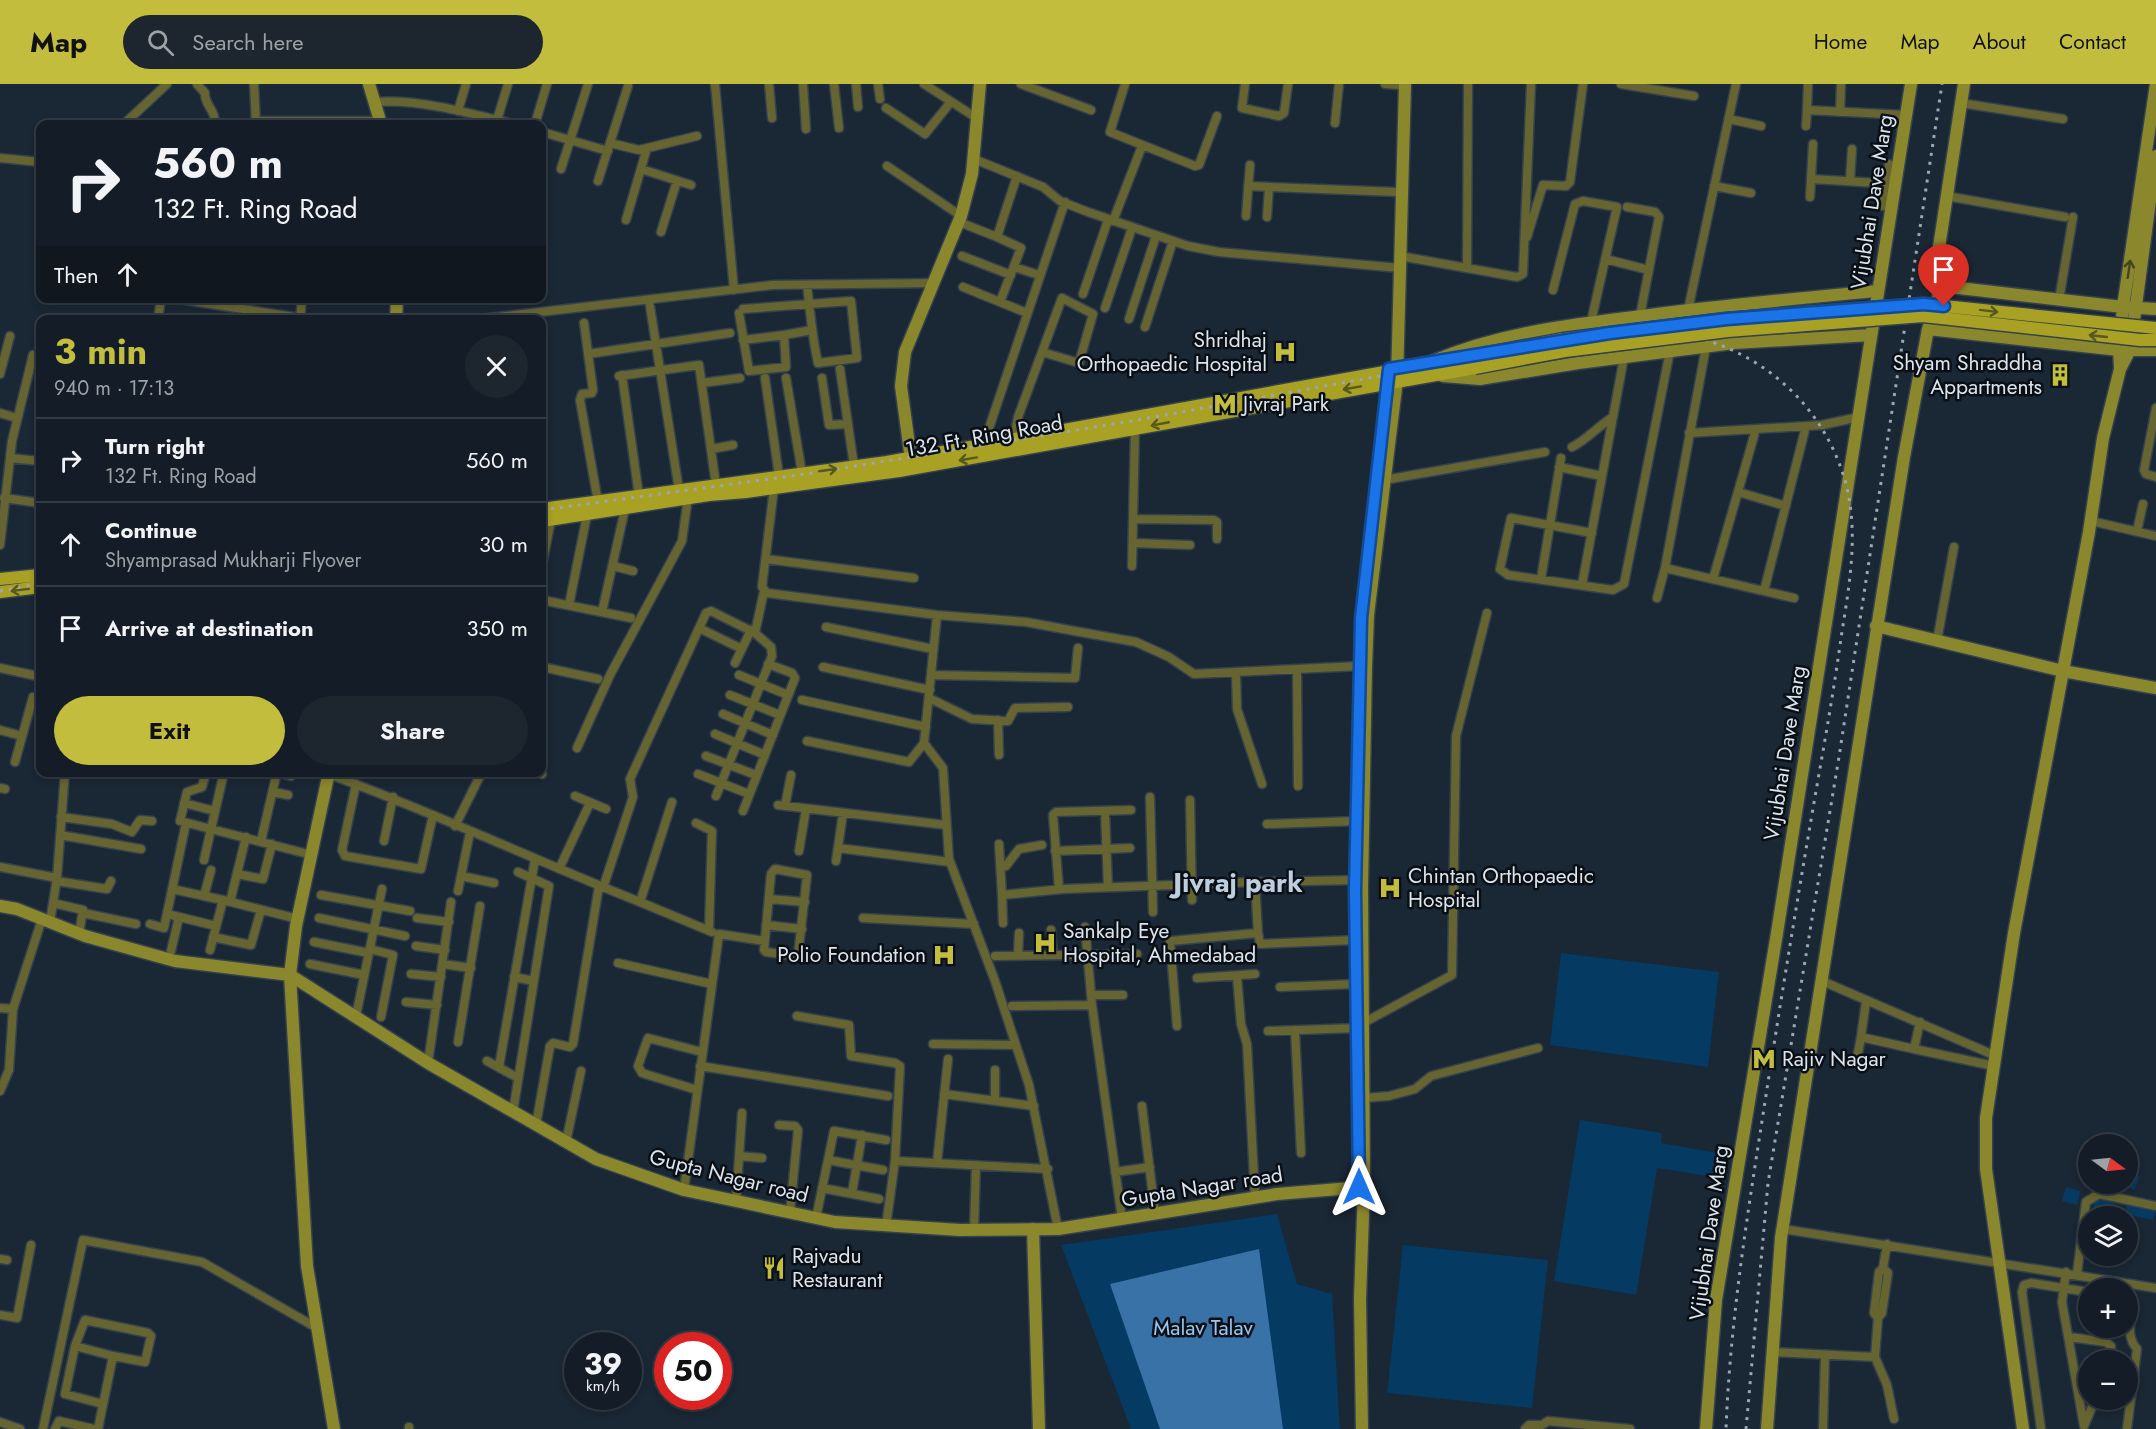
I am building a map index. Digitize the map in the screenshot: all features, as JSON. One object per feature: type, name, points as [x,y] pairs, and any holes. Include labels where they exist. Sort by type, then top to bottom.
[{"type":"main road","points":[[1474,362],[1563,339],[1727,319],[1924,304],[2156,328]]},
{"type":"main road","points":[[1474,362],[1728,331],[1923,316],[2156,340]]},
{"type":"main road","name":"132 Ft. Ring Road","points":[[546,520],[625,509],[716,485],[777,482],[802,473],[854,466],[911,463],[1014,437],[1474,362]]},
{"type":"main road","name":"132 Ft. Ring Road","points":[[546,508],[777,482],[1135,429],[1393,375]]},
{"type":"main road","points":[[0,579],[36,575]]},
{"type":"main road","points":[[0,592],[36,588]]},
{"type":"street","points":[[128,120],[167,84]]},
{"type":"street","points":[[197,84],[205,93],[204,98],[215,115],[214,120]]},
{"type":"street","points":[[254,84],[258,120]]},
{"type":"street","points":[[369,84],[380,120]]},
{"type":"street","points":[[458,111],[466,84]]},
{"type":"street","points":[[375,102],[390,101],[458,111],[497,120],[508,84]]},
{"type":"street","points":[[536,120],[547,84]]},
{"type":"street","points":[[561,169],[588,84]]},
{"type":"street","points":[[715,84],[734,290]]},
{"type":"street","points":[[769,84],[772,118]]},
{"type":"street","points":[[803,84],[806,129]]},
{"type":"street","points":[[834,84],[839,129]]},
{"type":"street","points":[[856,84],[858,107]]},
{"type":"street","points":[[878,84],[879,99]]},
{"type":"street","points":[[924,84],[950,103],[978,119]]},
{"type":"street","points":[[911,463],[901,371],[905,352],[960,219],[974,159],[980,84]]},
{"type":"street","points":[[1023,84],[1091,110]]},
{"type":"street","points":[[1125,84],[1110,132],[1197,166],[1218,116]]},
{"type":"street","points":[[1245,84],[1242,108],[1279,116],[1284,113],[1288,84]]},
{"type":"street","points":[[1335,123],[1339,84]]},
{"type":"street","points":[[1385,84],[1402,84]]},
{"type":"street","points":[[1398,264],[1397,192],[1402,84]]},
{"type":"street","points":[[1362,1429],[1361,1025],[1366,666],[1368,615],[1384,480],[1393,375],[1402,84]]},
{"type":"street","points":[[1467,268],[1468,84]]},
{"type":"street","points":[[974,159],[1043,187],[1050,195],[1110,221],[1173,241],[1219,252],[1467,268],[1520,277],[1523,274],[1531,84]]},
{"type":"street","points":[[1523,250],[1542,186],[1566,186],[1570,182],[1583,84]]},
{"type":"street","points":[[1621,84],[1647,86],[1694,96]]},
{"type":"street","points":[[1688,310],[1736,84]]},
{"type":"street","points":[[1806,126],[1808,84]]},
{"type":"street","name":"Vijubhai Dave Marg","points":[[1706,1429],[1716,1300],[1858,417],[1890,184],[1911,84]]},
{"type":"street","points":[[1767,1429],[1783,1229],[1876,626],[1928,329],[1942,286],[1936,267],[1964,84]]},
{"type":"street","points":[[2023,1429],[1986,1169],[1986,1118],[2014,933],[2091,521],[2103,438],[2125,350],[2156,84]]},
{"type":"street","points":[[1840,112],[1841,85]]},
{"type":"street","points":[[598,181],[628,86]]},
{"type":"street","points":[[886,108],[925,134],[950,103]]},
{"type":"street","points":[[1961,103],[2063,119]]},
{"type":"street","points":[[1807,110],[1906,115]]},
{"type":"street","points":[[1729,118],[1761,126]]},
{"type":"street","points":[[546,133],[570,140],[632,149],[647,148],[697,136]]},
{"type":"street","points":[[1810,197],[1813,144]]},
{"type":"street","points":[[1083,294],[1110,221],[1142,146]]},
{"type":"street","points":[[626,220],[647,148]]},
{"type":"street","points":[[1850,181],[1852,149]]},
{"type":"street","points":[[2130,308],[2156,156]]},
{"type":"street","points":[[0,158],[36,162]]},
{"type":"street","points":[[1883,206],[1890,184],[1889,164]]},
{"type":"street","points":[[1246,216],[1250,165]]},
{"type":"street","points":[[887,166],[960,219],[1020,247],[1000,302]]},
{"type":"street","points":[[641,169],[691,185]]},
{"type":"street","points":[[997,237],[1017,176]]},
{"type":"street","points":[[1811,179],[1890,184]]},
{"type":"street","points":[[661,232],[677,181]]},
{"type":"street","points":[[1248,186],[1397,192]]},
{"type":"street","points":[[1714,186],[1751,193]]},
{"type":"street","points":[[1268,217],[1269,187]]},
{"type":"street","points":[[1946,196],[2069,217],[2059,300]]},
{"type":"street","points":[[1553,290],[1575,204],[1580,201],[1617,207],[1591,322]]},
{"type":"street","points":[[984,443],[1038,275],[1065,202]]},
{"type":"street","points":[[1628,207],[1655,212],[1659,216],[1640,316]]},
{"type":"street","points":[[1105,308],[1132,228]]},
{"type":"street","points":[[1129,319],[1156,236]]},
{"type":"street","points":[[1145,327],[1173,241]]},
{"type":"street","points":[[963,256],[1013,271],[1038,275]]},
{"type":"street","points":[[1605,260],[1649,270]]},
{"type":"street","points":[[516,315],[734,290],[807,285],[934,283]]},
{"type":"street","points":[[784,335],[786,367],[748,370],[741,311],[809,302],[852,302],[858,357],[818,363],[812,330],[809,302],[807,285]]},
{"type":"street","points":[[1942,286],[2156,309]]},
{"type":"street","points":[[963,287],[1027,313]]},
{"type":"street","points":[[1428,369],[1473,344],[1591,322],[1877,291]]},
{"type":"street","points":[[1014,437],[1018,417],[1042,352],[1062,298],[1094,314],[1078,363],[1042,352]]},
{"type":"street","points":[[578,748],[610,675],[682,541],[684,494],[649,300]]},
{"type":"street","points":[[203,303],[276,315]]},
{"type":"street","points":[[584,323],[593,390],[592,393],[581,395],[580,400],[598,502]]},
{"type":"street","points":[[1928,329],[2125,350],[2156,350]]},
{"type":"street","points":[[743,340],[812,330]]},
{"type":"street","points":[[588,354],[730,333]]},
{"type":"street","points":[[1428,369],[1480,379],[1670,351],[1870,334]]},
{"type":"street","points":[[0,374],[10,336]]},
{"type":"street","points":[[1658,598],[1706,347]]},
{"type":"street","points":[[1592,533],[1515,517],[1508,522],[1500,569],[1508,575],[1613,590],[1624,584],[1628,577],[1670,351]]},
{"type":"street","points":[[0,544],[1,512],[10,458],[17,418],[33,355]]},
{"type":"street","points":[[1582,585],[1624,357]]},
{"type":"street","points":[[639,496],[620,376],[660,370],[698,365],[716,485]]},
{"type":"street","points":[[840,369],[854,466]]},
{"type":"street","points":[[1356,1429],[1354,1300],[1365,1098],[1356,984],[1361,618],[1393,375]]},
{"type":"street","points":[[702,383],[740,378]]},
{"type":"street","points":[[735,663],[753,632],[764,591],[762,587],[777,482],[765,378]]},
{"type":"street","points":[[786,378],[802,473]]},
{"type":"street","points":[[822,378],[829,425],[848,424]]},
{"type":"street","points":[[2156,408],[2144,470],[2146,474],[2156,477]]},
{"type":"street","points":[[0,413],[17,418]]},
{"type":"street","points":[[1572,447],[1588,438],[1600,425],[1613,417]]},
{"type":"street","points":[[1689,433],[1806,426],[1858,417]]},
{"type":"street","points":[[1764,591],[1806,426]]},
{"type":"street","points":[[1132,566],[1135,429]]},
{"type":"street","points":[[1713,579],[1756,429]]},
{"type":"street","points":[[711,449],[733,445]]},
{"type":"street","points":[[1384,480],[1545,452]]},
{"type":"street","points":[[10,458],[36,461]]},
{"type":"street","points":[[1541,579],[1561,458]]},
{"type":"street","points":[[1559,467],[1602,476]]},
{"type":"street","points":[[1738,492],[1786,506]]},
{"type":"street","points":[[4,498],[36,502]]},
{"type":"street","points":[[2137,531],[2143,504]]},
{"type":"street","points":[[602,612],[625,509]]},
{"type":"street","points":[[569,605],[587,515]]},
{"type":"street","points":[[1134,519],[1214,520],[1217,522],[1216,539]]},
{"type":"street","points":[[2091,521],[2156,536]]},
{"type":"street","points":[[1133,543],[1190,545]]},
{"type":"street","points":[[1937,641],[1954,547]]},
{"type":"street","points":[[766,559],[914,578]]},
{"type":"street","points":[[613,566],[633,571]]},
{"type":"street","points":[[1665,568],[1794,598]]},
{"type":"street","points":[[764,591],[937,615],[1026,622],[1125,640],[1169,657],[1194,674],[1236,674],[1360,666]]},
{"type":"street","points":[[546,601],[631,618]]},
{"type":"street","points":[[536,1125],[550,1046],[553,1043],[570,1047],[573,1044],[601,887],[633,797],[630,779],[706,613],[711,611],[753,632],[771,647],[761,683],[716,796]]},
{"type":"street","points":[[1268,1031],[1361,1025],[1452,975],[1456,736],[1487,613]]},
{"type":"street","points":[[807,741],[909,762],[924,743],[937,615]]},
{"type":"street","points":[[1876,626],[2063,671],[2156,688]]},
{"type":"street","points":[[826,627],[933,649]]},
{"type":"street","points":[[699,628],[742,649]]},
{"type":"street","points":[[931,675],[1075,678],[1078,648]]},
{"type":"street","points":[[742,811],[773,735],[794,675],[768,664]]},
{"type":"street","points":[[0,668],[36,676]]},
{"type":"street","points":[[546,668],[598,679]]},
{"type":"street","points":[[823,668],[929,694],[972,719],[1010,720],[1014,708],[1068,707]]},
{"type":"street","points":[[1297,671],[1299,786]]},
{"type":"street","points":[[1236,674],[1237,709],[1262,784]]},
{"type":"street","points":[[739,675],[788,695]]},
{"type":"street","points":[[730,694],[780,715]]},
{"type":"street","points":[[15,762],[33,697]]},
{"type":"street","points":[[802,700],[926,727]]},
{"type":"street","points":[[723,714],[773,735]]},
{"type":"street","points":[[998,720],[999,755]]},
{"type":"street","points":[[0,730],[22,736]]},
{"type":"street","points":[[715,734],[765,755]]},
{"type":"street","points":[[924,743],[943,768],[950,862],[974,924],[1034,1106],[1058,1229]]},
{"type":"street","points":[[706,756],[756,776]]},
{"type":"street","points":[[698,774],[749,794]]},
{"type":"street","points":[[791,775],[782,806],[946,825]]},
{"type":"street","points":[[0,1091],[9,1070],[13,1009],[53,903],[65,777]]},
{"type":"street","points":[[205,777],[202,787],[189,790],[180,821],[312,855]]},
{"type":"street","points":[[204,860],[223,777]]},
{"type":"street","points":[[261,841],[276,777]]},
{"type":"street","points":[[327,777],[298,919],[290,975],[307,1266],[334,1429]]},
{"type":"street","points":[[338,777],[393,797],[470,832],[718,934],[765,941]]},
{"type":"street","points":[[455,825],[479,777]]},
{"type":"street","points":[[356,784],[342,850],[345,856],[419,870],[423,867],[434,815]]},
{"type":"street","points":[[273,792],[288,795]]},
{"type":"street","points":[[575,796],[606,809]]},
{"type":"street","points":[[384,841],[393,797]]},
{"type":"street","points":[[1150,797],[1153,912]]},
{"type":"street","points":[[1190,800],[1192,900]]},
{"type":"street","points":[[559,869],[590,802]]},
{"type":"street","points":[[640,902],[672,802]]},
{"type":"street","points":[[184,803],[215,811]]},
{"type":"street","points":[[800,851],[806,808]]},
{"type":"street","points":[[1059,889],[1053,819],[1056,812],[1131,810]]},
{"type":"street","points":[[1105,811],[1108,887]]},
{"type":"street","points":[[836,861],[843,813]]},
{"type":"street","points":[[61,817],[112,824],[132,832],[140,820],[152,821]]},
{"type":"street","points":[[1267,824],[1357,821]]},
{"type":"street","points":[[150,924],[164,928],[186,823]]},
{"type":"street","points":[[696,823],[712,831],[709,930]]},
{"type":"street","points":[[458,891],[470,832]]},
{"type":"street","points":[[60,834],[141,849]]},
{"type":"street","points":[[210,950],[216,926],[237,874],[246,837]]},
{"type":"street","points":[[237,874],[263,879],[272,844]]},
{"type":"street","points":[[999,844],[1003,923]]},
{"type":"street","points":[[1001,867],[1006,866],[1019,849],[1042,845]]},
{"type":"street","points":[[838,848],[950,862]]},
{"type":"street","points":[[1055,851],[1130,848]]},
{"type":"street","points":[[499,1067],[530,877],[535,859]]},
{"type":"street","points":[[0,867],[107,889],[111,881]]},
{"type":"street","points":[[775,869],[807,875],[798,956],[766,952],[769,898],[771,873],[775,869]]},
{"type":"street","points":[[204,896],[211,870]]},
{"type":"street","points":[[513,1112],[549,886],[518,872]]},
{"type":"street","points":[[461,876],[494,883]]},
{"type":"street","points":[[1002,895],[1059,889],[1152,885],[1356,880]]},
{"type":"street","points":[[1255,882],[1260,944],[1356,940]]},
{"type":"street","points":[[172,889],[298,919]]},
{"type":"street","points":[[356,1016],[382,889]]},
{"type":"street","points":[[321,895],[410,911]]},
{"type":"street","points":[[769,898],[805,902]]},
{"type":"street","points":[[428,1063],[452,902]]},
{"type":"street","points":[[53,903],[83,910],[83,913],[136,924]]},
{"type":"street","name":"Gupta Nagar road","points":[[0,906],[79,934],[175,962],[290,975],[428,1063],[596,1159],[684,1190],[816,1218],[886,1227],[974,1230],[1058,1229],[1255,1197],[1361,1187]]},
{"type":"street","points":[[458,1042],[480,906]]},
{"type":"street","points":[[213,937],[251,945],[261,909]]},
{"type":"street","points":[[79,934],[83,913]]},
{"type":"street","points":[[167,914],[216,926]]},
{"type":"street","points":[[171,951],[179,917]]},
{"type":"street","points":[[319,918],[405,936]]},
{"type":"street","points":[[417,918],[449,922]]},
{"type":"street","points":[[863,918],[974,924]]},
{"type":"street","points":[[766,925],[802,929]]},
{"type":"street","points":[[1085,927],[1092,1000],[1122,1218]]},
{"type":"street","points":[[1051,930],[1053,954]]},
{"type":"street","points":[[1018,955],[1019,933]]},
{"type":"street","points":[[1177,1026],[1170,941],[1258,933]]},
{"type":"street","points":[[684,1190],[718,934]]},
{"type":"street","points":[[314,942],[388,952],[393,955],[381,1017]]},
{"type":"street","points":[[416,946],[445,950]]},
{"type":"street","points":[[994,956],[1088,952],[1137,954]]},
{"type":"street","points":[[618,963],[712,984]]},
{"type":"street","points":[[310,964],[364,975]]},
{"type":"street","points":[[443,964],[471,968]]},
{"type":"street","points":[[411,974],[441,977]]},
{"type":"street","points":[[1197,978],[1255,974]]},
{"type":"street","points":[[1237,976],[1241,1024],[1244,1041],[1247,1044],[1255,1197]]},
{"type":"street","points":[[514,977],[534,981]]},
{"type":"street","points":[[1822,981],[1920,1022],[1995,1061]]},
{"type":"street","points":[[1280,987],[1356,984]]},
{"type":"street","points":[[1012,1006],[1092,1000],[1123,995]]},
{"type":"street","points":[[1856,1064],[1866,1001]]},
{"type":"street","points":[[406,1002],[437,1005]]},
{"type":"street","points":[[0,1008],[13,1009]]},
{"type":"street","points":[[797,1016],[849,1025],[852,1028],[851,1056],[895,1063],[900,1066],[895,1161],[886,1227]]},
{"type":"street","points":[[1914,1049],[1920,1022]]},
{"type":"street","points":[[1295,1030],[1301,1153]]},
{"type":"street","points":[[697,1090],[642,1073],[638,1066],[644,1042],[648,1038],[702,1052]]},
{"type":"street","points":[[1861,1038],[1914,1049],[1995,1061]]},
{"type":"street","points":[[933,1044],[1015,1045]]},
{"type":"street","points":[[1365,1098],[1389,1096],[1415,1089],[1431,1076],[1538,1048]]},
{"type":"street","points":[[937,1163],[948,1059]]},
{"type":"street","points":[[487,1061],[518,1078]]},
{"type":"street","points":[[700,1066],[888,1096]]},
{"type":"street","points":[[995,1070],[995,1100]]},
{"type":"street","points":[[566,1142],[581,1071]]},
{"type":"street","points":[[945,1094],[1034,1106]]},
{"type":"street","points":[[1142,1106],[1155,1213]]},
{"type":"street","points":[[736,1201],[742,1113]]},
{"type":"street","points":[[779,1125],[795,1126],[798,1130],[790,1212]]},
{"type":"street","points":[[816,1218],[834,1131],[886,1140]]},
{"type":"street","points":[[852,1194],[862,1135]]},
{"type":"street","points":[[739,1156],[762,1158]]},
{"type":"street","points":[[828,1160],[883,1170]]},
{"type":"street","points":[[895,1161],[1048,1169]]},
{"type":"street","points":[[974,1230],[976,1165]]},
{"type":"street","points":[[1115,1172],[1150,1167]]},
{"type":"street","points":[[822,1188],[879,1199]]},
{"type":"street","points":[[2077,1274],[2086,1202],[2090,1198],[2099,1194],[2156,1206]]},
{"type":"street","points":[[1783,1229],[2156,1288]]},
{"type":"street","points":[[1034,1230],[1039,1429]]},
{"type":"street","points":[[43,1429],[83,1239],[202,1262],[317,1328]]},
{"type":"street","points":[[1887,1244],[1883,1268],[1879,1272],[1874,1313],[1878,1318],[1875,1357],[1887,1385],[1894,1419]]},
{"type":"street","points":[[0,1315],[17,1318],[31,1245]]},
{"type":"street","points":[[2066,1272],[2062,1302],[2084,1427]]},
{"type":"street","points":[[2040,1429],[2022,1292],[2024,1285],[2031,1283],[2078,1290]]},
{"type":"street","points":[[75,1346],[145,1362],[151,1336],[148,1333],[86,1320],[75,1346],[65,1394],[103,1404]]},
{"type":"street","points":[[2069,1337],[2106,1342],[2111,1346],[2111,1350]]},
{"type":"street","points":[[2127,1429],[2137,1349],[2129,1338]]},
{"type":"street","points":[[1772,1352],[1875,1357]]},
{"type":"street","points":[[1823,1429],[1826,1355]]},
{"type":"street","points":[[98,1429],[113,1356]]},
{"type":"street","points":[[2084,1427],[2091,1410]]},
{"type":"street","points":[[55,1429],[59,1421],[94,1429]]},
{"type":"street","points":[[0,1422],[20,1429]]},
{"type":"street","points":[[1525,1429],[1529,1425],[1542,1425],[1548,1422],[1630,1429]]},
{"type":"green space","points":[[1561,953],[1719,972],[1708,1067],[1550,1045]]},
{"type":"green space","points":[[1580,1120],[1662,1133],[1661,1143],[1724,1154],[1720,1178],[1657,1168],[1636,1295],[1554,1281]]},
{"type":"green space","points":[[2066,1187],[2078,1190],[2077,1205],[2062,1201]]},
{"type":"green space","points":[[2095,1199],[2115,1203],[2114,1206],[2094,1206]]},
{"type":"green space","points":[[2127,1203],[2156,1209],[2153,1220],[2138,1217],[2138,1206],[2126,1206]]},
{"type":"green space","name":"Malav Talav","points":[[1277,1214],[1297,1284],[1332,1294],[1340,1429],[1131,1429],[1061,1245]]},
{"type":"green space","points":[[1403,1245],[1548,1260],[1532,1408],[1387,1393]]},
{"type":"shaded area","points":[[1259,1249],[1283,1429],[1160,1429],[1110,1284]]},
{"type":"railway","points":[[1746,1429],[1768,1183],[1839,757],[1942,84]]},
{"type":"railway","points":[[546,509],[806,474],[1132,421],[1639,329],[1674,332],[1708,341],[1740,354],[1769,372],[1794,394],[1816,420],[1834,450],[1850,503],[1852,542],[1850,580],[1745,1236],[1731,1351],[1726,1429]]},
{"type":"railway","points":[[0,591],[36,585]]},
{"type":"place","name":"Shridhaj Orthopaedic Hospital","points":[[1285,352]]},
{"type":"place","name":"Shyam Shraddha Appartments","points":[[2060,375]]},
{"type":"place","name":"Jivraj Park","points":[[1225,404]]},
{"type":"place","name":"Chintan Orthopaedic Hospital","points":[[1390,888]]},
{"type":"place","name":"Sankalp Eye Hospital, Ahmedabad","points":[[1045,943]]},
{"type":"place","name":"Polio Foundation","points":[[944,955]]},
{"type":"place","name":"Rajiv Nagar","points":[[1764,1059]]},
{"type":"place","name":"Rajvadu Restaurant","points":[[774,1268]]},
{"type":"district","name":"Jivraj park","points":[[1238,882]]},
{"type":"route","points":[[1359,1187],[1355,891],[1361,618],[1378,459],[1390,381],[1389,369],[1563,339],[1727,319],[1852,312],[1924,304],[1944,306]]}]
